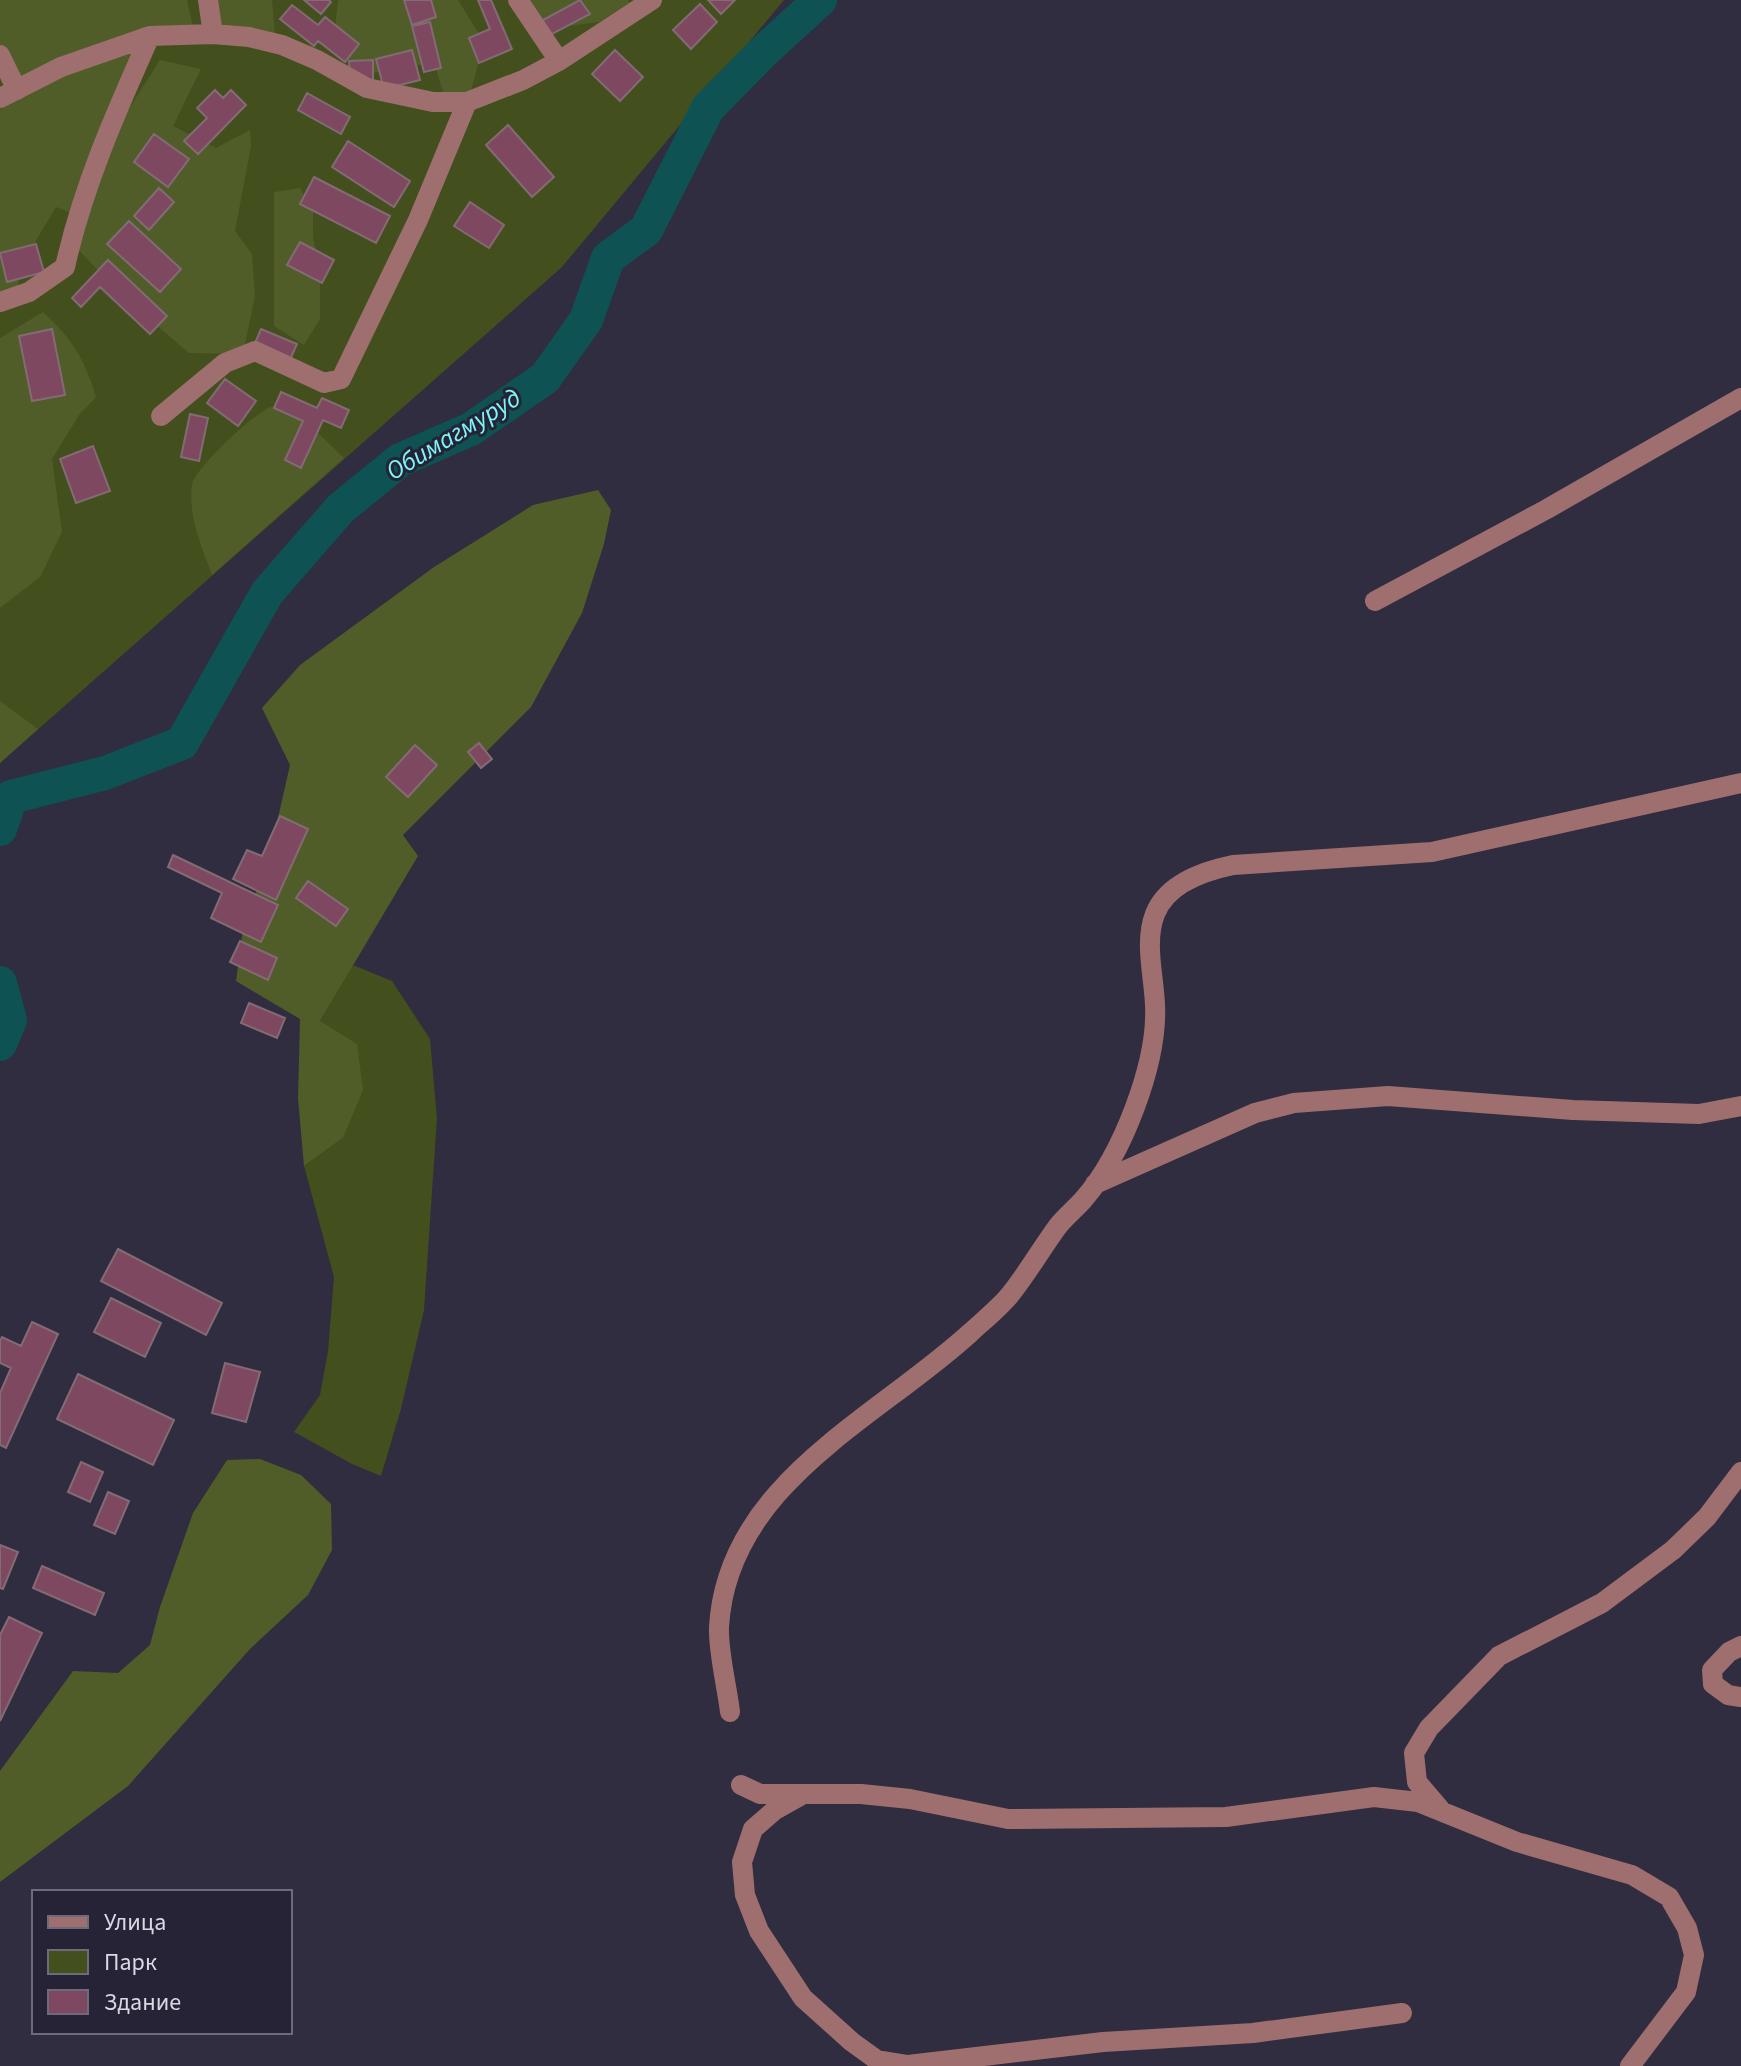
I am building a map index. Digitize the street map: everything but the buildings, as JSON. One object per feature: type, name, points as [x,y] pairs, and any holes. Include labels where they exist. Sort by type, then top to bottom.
[{"type":"street","points":[[208,0],[213,34]]},
{"type":"street","points":[[518,0],[559,61]]},
{"type":"street","points":[[0,55],[8,94],[61,67],[150,36],[213,34],[249,37],[282,45],[317,60],[367,88],[433,102],[467,102],[523,80],[559,61],[652,0]]},
{"type":"street","points":[[0,302],[29,292],[65,267],[76,217],[104,139],[150,36]]},
{"type":"street","points":[[161,416],[225,363],[255,351],[324,383],[341,379],[418,220],[467,102]]},
{"type":"street","points":[[1375,601],[1547,509],[1741,398]]},
{"type":"street","points":[[730,1712],[719,1631],[724,1588],[735,1556],[760,1515],[794,1473],[968,1335],[1008,1297],[1059,1224],[1095,1184],[1116,1153],[1145,1077],[1155,1009],[1150,935],[1155,913],[1176,889],[1202,871],[1233,865],[1432,852],[1741,783]]},
{"type":"street","points":[[1095,1184],[1255,1113],[1294,1103],[1388,1096],[1620,1112],[1699,1114],[1741,1106]]},
{"type":"street","points":[[1442,1812],[1417,1782],[1414,1753],[1429,1728],[1499,1656],[1602,1603],[1673,1550],[1707,1517],[1741,1472]]},
{"type":"street","points":[[1741,1646],[1729,1652],[1712,1670],[1713,1684],[1728,1695],[1741,1697]]},
{"type":"street","points":[[741,1785],[760,1794],[861,1794],[910,1799],[1008,1819],[1226,1817],[1374,1797],[1418,1802],[1517,1842],[1632,1875],[1669,1897],[1687,1928],[1694,1955],[1686,1992],[1630,2066]]},
{"type":"street","points":[[800,1796],[775,1810],[753,1829],[742,1862],[745,1895],[759,1931],[803,1998],[877,2060],[908,2065],[1103,2042],[1253,2033],[1402,2013]]},
{"type":"green space","points":[[0,0],[784,0],[562,267],[0,763]]},
{"type":"green space","points":[[0,0],[187,0],[196,41],[133,49],[71,213],[56,207],[25,259],[17,288],[0,300],[0,109],[22,92],[0,62]]},
{"type":"green space","points":[[205,0],[272,0],[275,35],[215,42]]},
{"type":"green space","points":[[338,0],[458,0],[484,42],[470,94],[445,98],[434,62],[359,74],[334,38]]},
{"type":"green space","points":[[527,0],[628,0],[629,3],[599,22],[544,29]]},
{"type":"green space","points":[[160,60],[201,69],[173,126],[216,148],[250,130],[251,146],[235,231],[252,254],[255,296],[243,354],[189,353],[119,293],[75,246],[104,148]]},
{"type":"green space","points":[[300,188],[313,211],[313,237],[320,268],[320,319],[304,345],[274,326],[274,192]]},
{"type":"green space","points":[[43,312],[76,350],[96,397],[79,415],[52,459],[62,532],[40,577],[0,608],[0,338]]},
{"type":"green space","points":[[290,406],[344,458],[212,575],[194,520],[191,497],[195,477],[226,442],[252,419],[271,407]]},
{"type":"green space","points":[[598,490],[611,510],[604,544],[582,613],[531,707],[403,835],[418,856],[320,1021],[357,1044],[363,1090],[343,1138],[304,1166],[298,1098],[300,1019],[236,981],[245,913],[265,875],[290,765],[262,708],[300,665],[434,567],[533,505]]},
{"type":"green space","points":[[0,701],[38,729],[0,763]]},
{"type":"green space","points":[[353,965],[392,981],[430,1039],[437,1118],[424,1310],[401,1409],[381,1476],[294,1432],[320,1395],[328,1351],[334,1277],[304,1166],[343,1138],[320,1021]]},
{"type":"green space","points":[[260,1459],[301,1475],[331,1504],[332,1550],[308,1595],[250,1649],[128,1786],[0,1882],[0,1771],[73,1671],[118,1673],[150,1645],[193,1513],[227,1460]]},
{"type":"waterway","name":"Обимагмуруд","points":[[0,829],[11,797],[105,773],[182,743],[267,593],[340,509],[400,460],[471,429],[545,378],[586,320],[608,258],[646,230],[708,108],[820,0]]},
{"type":"waterway","name":"Обимагмуруд","points":[[0,983],[10,1020],[0,1044]]}]
